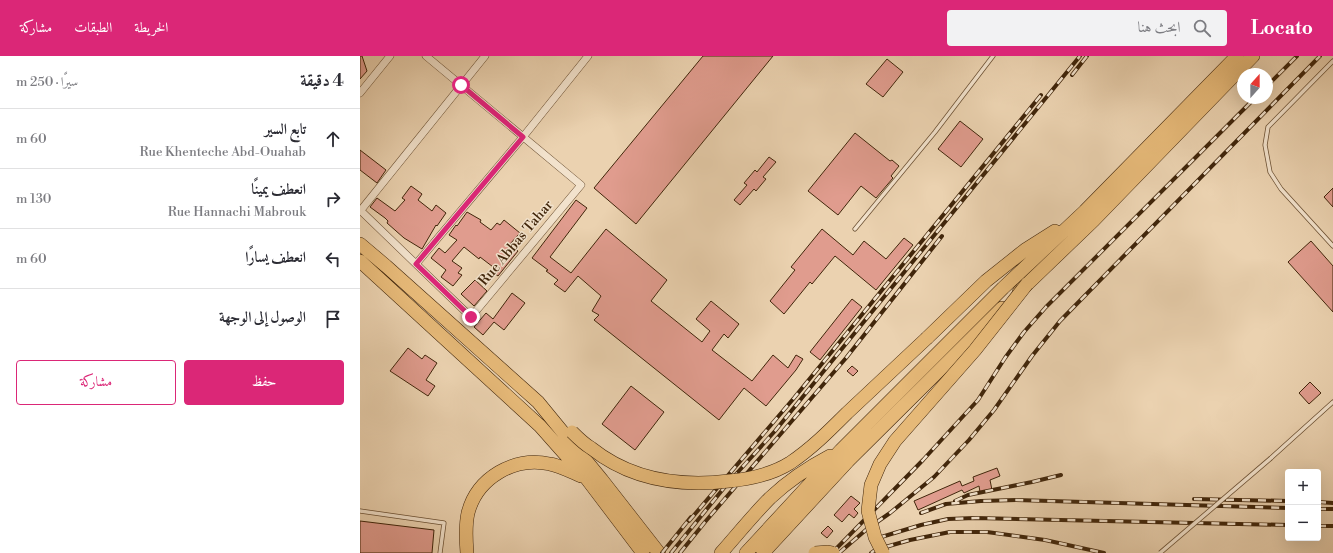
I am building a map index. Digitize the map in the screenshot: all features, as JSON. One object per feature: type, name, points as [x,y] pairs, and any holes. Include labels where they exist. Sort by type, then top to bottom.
[{"type":"highway","points":[[746,553],[841,450],[1003,288],[1085,211],[1237,56]]},
{"type":"highway","points":[[763,553],[848,461],[1094,220],[1253,56]]},
{"type":"highway","points":[[570,435],[615,464],[639,474],[661,480],[705,484],[751,478],[772,472],[789,463],[811,447],[986,281],[1025,250],[1085,211]]},
{"type":"highway","points":[[360,244],[538,402],[570,435],[658,553]]},
{"type":"highway","points":[[360,261],[399,295],[540,426],[586,479],[643,553]]},
{"type":"highway","points":[[883,553],[874,537],[868,511],[871,485],[880,464],[895,441],[975,350],[1027,284]]},
{"type":"highway","points":[[721,553],[779,490],[802,472],[841,450]]},
{"type":"highway","points":[[467,553],[466,524],[473,500],[480,488],[490,478],[502,470],[515,465],[533,462],[549,464],[567,470],[586,479]]},
{"type":"highway","points":[[815,553],[833,553]]},
{"type":"street","points":[[360,94],[390,56]]},
{"type":"street","points":[[426,56],[523,137]]},
{"type":"street","points":[[485,56],[360,210],[416,264],[523,137],[588,56]]},
{"type":"street","name":"Rue Abbas Tahar","points":[[416,264],[471,317],[581,185],[523,137]]},
{"type":"lane","points":[[855,229],[935,132],[993,56]]},
{"type":"lane","points":[[1333,61],[1268,127],[1265,144],[1270,172],[1281,189],[1333,246]]},
{"type":"lane","points":[[1160,553],[1271,458],[1333,402]]},
{"type":"lane","points":[[360,511],[444,523],[440,553]]},
{"type":"building","points":[[360,56],[362,56],[367,71],[360,79]]},
{"type":"building","points":[[703,56],[773,56],[636,224],[594,188]]},
{"type":"building","points":[[887,59],[903,72],[883,97],[866,84]]},
{"type":"building","points":[[960,121],[983,139],[961,167],[938,149]]},
{"type":"building","points":[[855,133],[890,161],[892,160],[899,166],[891,176],[893,178],[876,198],[861,186],[838,215],[808,191]]},
{"type":"building","points":[[360,150],[386,170],[377,183],[360,170]]},
{"type":"building","points":[[769,157],[776,162],[763,177],[766,179],[756,191],[754,189],[740,205],[734,200],[747,185],[744,183],[755,170],[757,172]]},
{"type":"building","points":[[411,186],[422,194],[418,200],[432,211],[436,205],[446,213],[437,226],[436,225],[422,249],[404,238],[387,223],[388,221],[385,218],[370,207],[377,198],[395,211],[405,200],[402,198]]},
{"type":"building","points":[[1333,188],[1333,207],[1324,197]]},
{"type":"building","points":[[576,200],[587,208],[550,257],[571,273],[606,229],[667,280],[651,301],[702,342],[710,331],[696,319],[711,301],[739,324],[728,338],[724,334],[712,350],[752,381],[773,355],[788,368],[796,355],[803,359],[796,370],[766,406],[744,388],[719,420],[594,320],[599,315],[592,311],[601,296],[578,276],[565,292],[554,284],[558,280],[532,258]]},
{"type":"building","points":[[467,212],[481,220],[480,222],[491,230],[497,223],[500,225],[504,220],[520,233],[510,244],[518,251],[498,276],[494,273],[497,270],[480,257],[479,259],[464,247],[452,261],[462,268],[458,273],[462,275],[453,286],[441,277],[446,270],[431,258],[439,248],[445,253],[457,240],[449,235]]},
{"type":"building","points":[[822,229],[853,255],[864,241],[886,259],[904,238],[913,245],[876,290],[835,256],[812,284],[810,282],[784,314],[770,301],[795,270],[791,267]]},
{"type":"building","points":[[1311,241],[1333,266],[1333,312],[1288,262]]},
{"type":"building","points":[[475,280],[487,291],[474,306],[461,294]]},
{"type":"building","points":[[512,293],[525,303],[504,330],[494,322],[483,335],[474,327],[486,313],[493,319]]},
{"type":"building","points":[[852,299],[862,307],[820,360],[810,352]]},
{"type":"building","points":[[408,348],[422,359],[425,355],[437,363],[426,380],[435,386],[428,396],[390,371]]},
{"type":"building","points":[[852,366],[858,371],[853,376],[847,371]]},
{"type":"building","points":[[1310,382],[1321,393],[1309,404],[1299,393]]},
{"type":"building","points":[[631,386],[664,412],[635,450],[602,424]]},
{"type":"building","points":[[997,468],[1000,476],[990,480],[992,490],[980,492],[979,486],[964,493],[962,490],[918,510],[914,501],[960,481],[962,486],[974,481],[973,477]]},
{"type":"building","points":[[851,496],[860,503],[854,509],[858,513],[854,518],[849,514],[842,522],[834,515]]},
{"type":"building","points":[[360,521],[434,530],[432,553],[360,553]]},
{"type":"building","points":[[828,526],[833,531],[827,538],[821,533]]},
{"type":"railway","points":[[671,553],[728,483],[775,431],[1080,56]]},
{"type":"railway","points":[[1072,75],[1087,56]]},
{"type":"railway","points":[[1273,80],[1297,56]]},
{"type":"railway","points":[[839,553],[867,529],[890,513],[934,477],[969,440],[994,410],[1032,356],[1060,321],[1320,56]]},
{"type":"railway","points":[[689,521],[794,398],[1041,95]]},
{"type":"railway","points":[[832,553],[923,460],[978,400],[1024,332],[1046,307],[1249,104]]},
{"type":"railway","points":[[680,553],[846,358],[942,236]]},
{"type":"railway","points":[[955,501],[968,495],[1061,475]]},
{"type":"railway","points":[[1194,499],[1285,501]]},
{"type":"railway","points":[[921,513],[946,504],[1016,500],[1285,508]]},
{"type":"railway","points":[[1321,502],[1333,503]]},
{"type":"railway","points":[[1321,509],[1333,509]]},
{"type":"railway","points":[[662,553],[691,517]]},
{"type":"railway","points":[[878,538],[921,525],[948,519],[975,518],[1285,525]]},
{"type":"railway","points":[[1321,526],[1333,526]]},
{"type":"railway","points":[[871,553],[875,550],[910,540],[950,532],[987,532],[1045,540],[1104,553]]},
{"type":"route","points":[[461,85],[523,137],[416,264],[471,317]]}]
